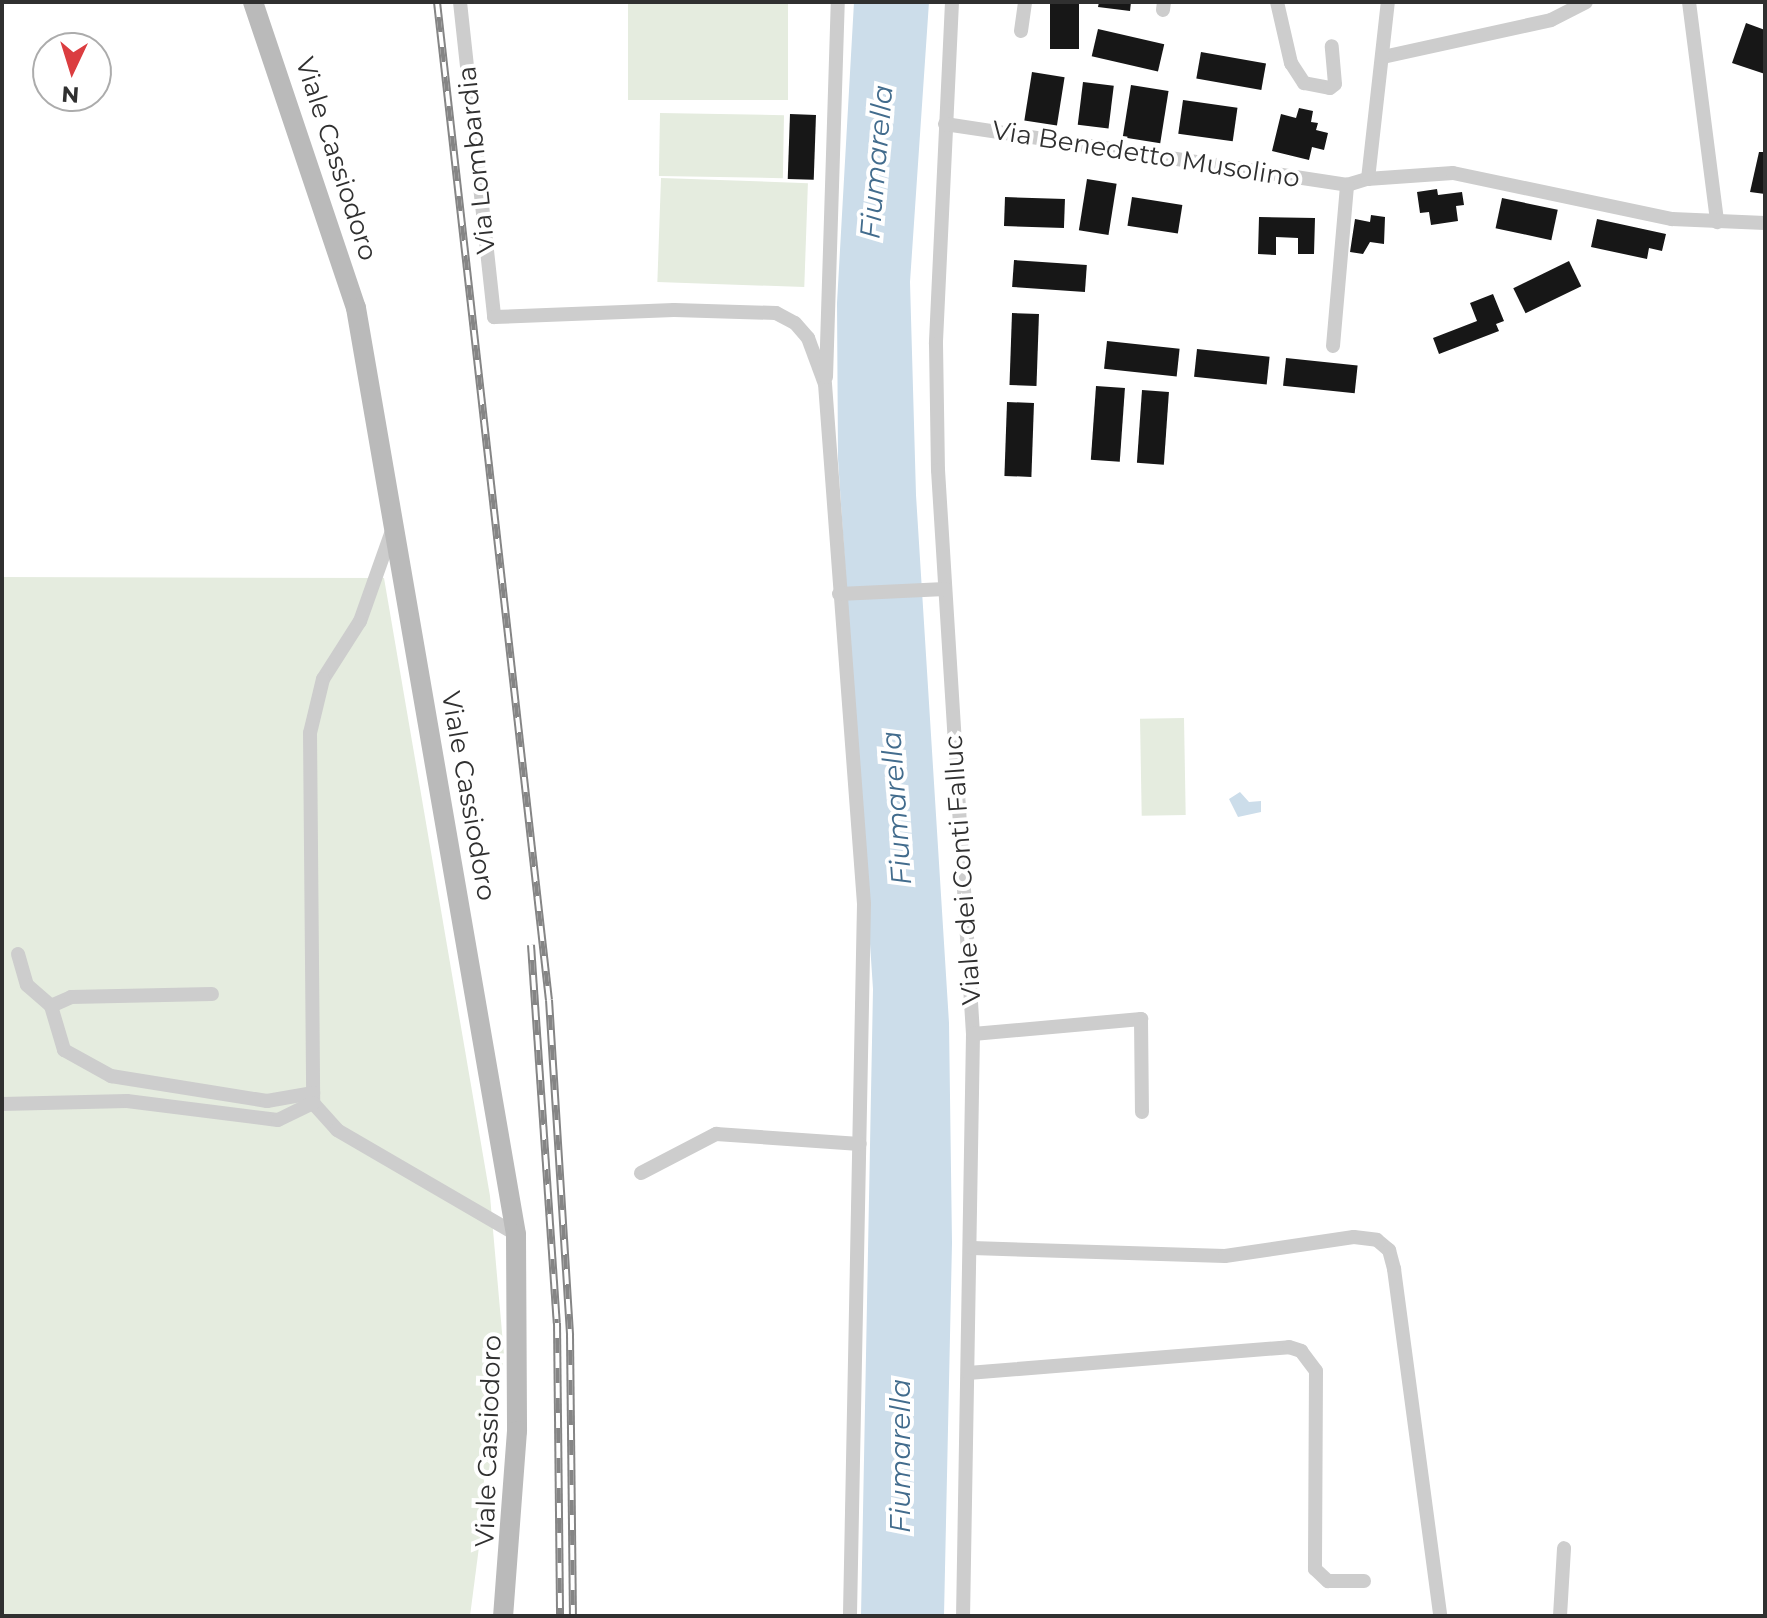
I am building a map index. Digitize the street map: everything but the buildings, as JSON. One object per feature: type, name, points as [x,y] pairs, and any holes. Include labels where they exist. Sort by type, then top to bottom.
[{"type":"main road","name":"Viale Cassiodoro","points":[[253,2],[348,275],[395,521],[516,1234],[517,1431],[503,1616]]},
{"type":"street","name":"Via Lombardia","points":[[460,2],[494,317],[768,312],[795,323],[808,338],[825,384]]},
{"type":"street","points":[[838,2],[825,384],[864,904],[850,1616]]},
{"type":"street","name":"Viale dei Conti Falluc","points":[[952,2],[936,344],[945,589],[973,1034],[972,1248],[963,1616]]},
{"type":"street","points":[[1021,31],[1025,2]]},
{"type":"street","points":[[1277,2],[1291,63],[1304,83],[1330,88],[1335,84],[1332,46]]},
{"type":"street","points":[[1368,179],[1388,2]]},
{"type":"street","points":[[1383,57],[1551,20],[1586,2]]},
{"type":"street","points":[[1689,2],[1717,222]]},
{"type":"street","name":"Via Benedetto Musolino","points":[[945,124],[1347,185],[1368,179],[1453,173],[1672,219],[1765,223]]},
{"type":"street","points":[[1333,346],[1347,185]]},
{"type":"street","points":[[395,521],[360,621],[323,679],[310,733],[313,1098],[337,1130],[516,1234]]},
{"type":"street","points":[[842,594],[945,589]]},
{"type":"street","points":[[18,954],[27,985],[51,1006],[64,1050],[111,1076],[267,1101],[313,1098]]},
{"type":"street","points":[[51,1006],[71,997],[212,994]]},
{"type":"street","points":[[973,1034],[1141,1019],[1142,1112]]},
{"type":"street","points":[[2,1104],[127,1101],[278,1120],[313,1098]]},
{"type":"street","points":[[641,1173],[716,1134],[860,1144]]},
{"type":"street","points":[[972,1248],[1225,1256],[1354,1237],[1377,1240],[1389,1250],[1394,1269],[1440,1616]]},
{"type":"street","points":[[968,1373],[1289,1347],[1301,1351],[1316,1371],[1315,1569],[1328,1581],[1364,1581]]},
{"type":"street","points":[[1560,1616],[1564,1548]]},
{"type":"shaded area","points":[[628,2],[788,2],[788,100],[628,100]]},
{"type":"shaded area","points":[[660,113],[784,115],[783,178],[659,176]]},
{"type":"shaded area","points":[[661,178],[808,183],[804,287],[657,282]]},
{"type":"shaded area","points":[[2,577],[384,578],[490,1196],[504,1355],[470,1616],[2,1616]]},
{"type":"shaded area","points":[[1184,718],[1186,815],[1142,816],[1140,719]]},
{"type":"water","name":"Fiumarella","points":[[854,2],[929,2],[910,282],[916,495],[949,1023],[952,1243],[944,1616],[861,1616],[873,989],[838,459],[837,303]]},
{"type":"water","points":[[1240,792],[1249,802],[1261,801],[1261,812],[1238,817],[1229,799]]},
{"type":"railway","points":[[437,2],[549,1000],[570,1335],[573,1616]]},
{"type":"railway","points":[[531,945],[557,1323],[560,1616]]}]
